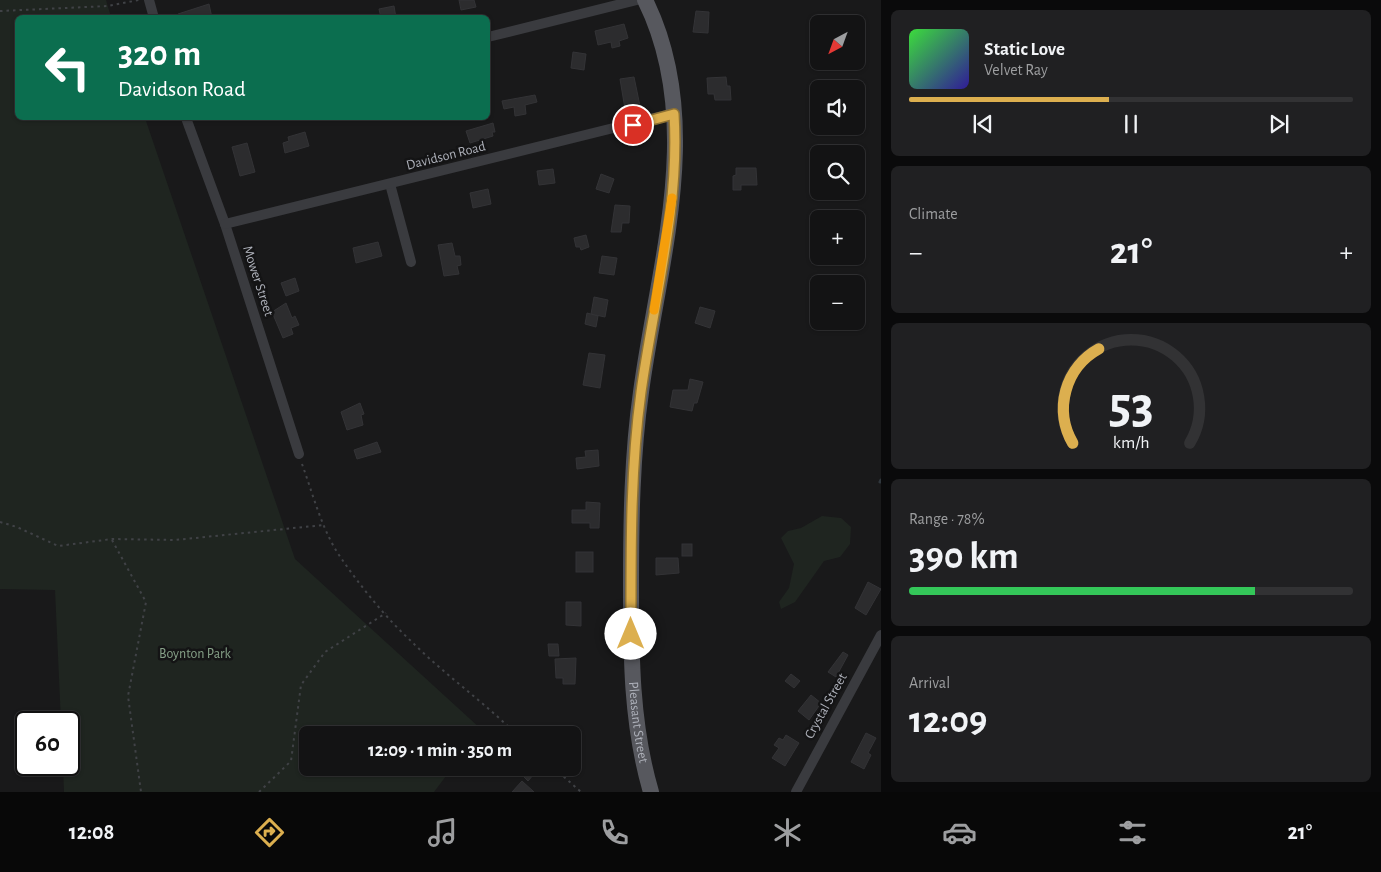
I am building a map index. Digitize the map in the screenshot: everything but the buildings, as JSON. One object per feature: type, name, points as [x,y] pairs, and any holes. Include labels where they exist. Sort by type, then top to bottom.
[{"type":"main road","name":"Pleasant Street","points":[[645,0],[661,43],[670,80],[676,145],[668,230],[641,394],[634,479],[631,560],[633,683],[639,744],[651,792]]},
{"type":"street","points":[[149,0],[153,15]]},
{"type":"street","points":[[490,37],[638,0]]},
{"type":"street","name":"Davidson Road","points":[[225,224],[307,202],[390,184],[674,114]]},
{"type":"street","name":"Mower Street","points":[[187,120],[225,224],[299,454]]},
{"type":"street","points":[[390,184],[411,262]]},
{"type":"street","name":"Crystal Street","points":[[796,792],[881,635]]},
{"type":"path","points":[[0,11],[108,6],[140,0]]},
{"type":"path","points":[[299,454],[325,525],[340,557],[411,642],[508,726]]},
{"type":"path","points":[[0,522],[17,527],[58,546],[112,539],[175,540],[325,525]]},
{"type":"path","points":[[112,539],[146,602],[128,696],[141,792]]},
{"type":"path","points":[[258,792],[290,762],[301,685],[325,652],[386,613]]},
{"type":"path","points":[[563,776],[581,792]]},
{"type":"green space","name":"Boynton Park","points":[[0,0],[106,0],[110,15],[15,15],[15,120],[146,120],[295,559],[478,726],[299,726],[299,776],[446,776],[434,792],[64,792],[63,776],[80,776],[80,711],[60,711],[55,590],[0,589]]},
{"type":"green space","points":[[822,516],[841,518],[851,527],[850,544],[840,557],[824,561],[795,602],[781,609],[779,602],[789,588],[794,564],[781,538],[788,531],[801,528]]},
{"type":"slow traffic","points":[[654,310],[672,198]]},
{"type":"route","points":[[631,634],[631,560],[635,441],[649,336],[668,230],[676,145],[674,114],[633,125]]}]
